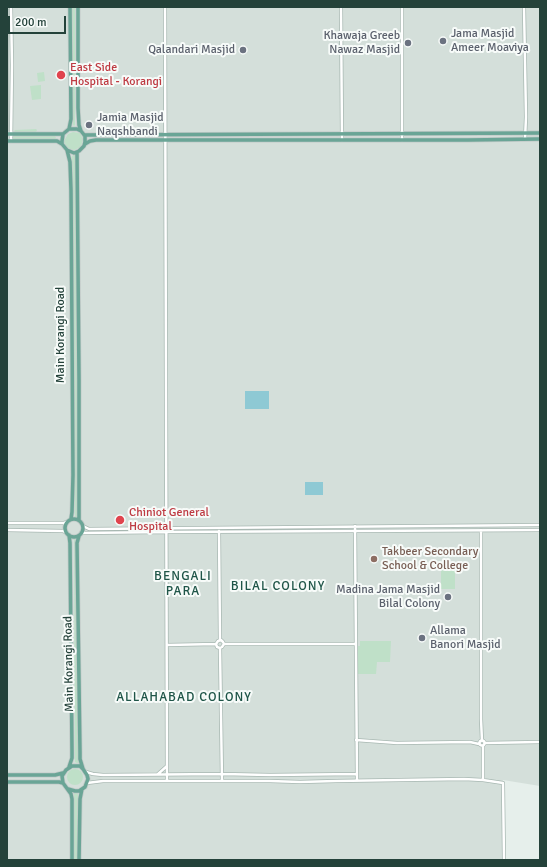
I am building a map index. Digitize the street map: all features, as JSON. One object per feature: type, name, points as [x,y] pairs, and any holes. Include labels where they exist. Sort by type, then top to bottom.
[{"type":"main road","points":[[62,144],[62,137],[69,129],[71,119],[70,7]]},
{"type":"main road","points":[[78,7],[78,108],[79,125],[85,140],[85,144]]},
{"type":"main road","points":[[69,129],[82,133],[166,134],[540,133]]},
{"type":"main road","points":[[8,134],[64,134]]},
{"type":"main road","points":[[9,141],[53,140],[62,144],[70,152],[78,152],[82,150],[87,142],[93,140],[540,139]]},
{"type":"main road","name":"Main Korangi Road","points":[[67,150],[70,158],[71,197],[73,475],[72,512],[69,520]]},
{"type":"main road","name":"Main Korangi Road","points":[[78,152],[78,520]]},
{"type":"main road","points":[[76,519],[82,523],[83,526],[80,534],[74,537],[66,532],[65,527],[69,520],[76,519]]},
{"type":"main road","name":"Main Korangi Road","points":[[80,534],[78,551],[80,759],[85,770]]},
{"type":"main road","name":"Main Korangi Road","points":[[69,535],[72,752],[69,767]]},
{"type":"main road","points":[[72,860],[72,799],[71,794],[62,780],[64,773],[69,767],[76,766],[85,770],[88,779],[87,783],[82,789],[80,799],[81,832],[79,860]]},
{"type":"main road","points":[[7,775],[55,775],[64,773]]},
{"type":"main road","points":[[7,782],[63,783]]},
{"type":"main road","points":[[68,789],[75,791],[82,789]]},
{"type":"street","points":[[8,134],[12,65],[11,7]]},
{"type":"street","points":[[165,7],[167,782]]},
{"type":"street","points":[[341,7],[342,140]]},
{"type":"street","points":[[402,7],[402,140]]},
{"type":"street","points":[[524,7],[525,139]]},
{"type":"street","points":[[7,10],[9,141]]},
{"type":"street","points":[[7,523],[64,523],[69,520]]},
{"type":"street","points":[[83,526],[88,529],[540,525]]},
{"type":"street","points":[[355,526],[357,780]]},
{"type":"street","points":[[7,530],[66,532]]},
{"type":"street","points":[[80,534],[219,531],[481,532],[540,530]]},
{"type":"street","points":[[219,531],[220,640],[224,644],[356,644]]},
{"type":"street","points":[[481,532],[482,740],[484,741],[483,780]]},
{"type":"street","points":[[167,645],[216,644],[220,640]]},
{"type":"street","points":[[216,644],[220,648],[222,781]]},
{"type":"street","points":[[220,648],[224,644]]},
{"type":"street","points":[[356,740],[397,743],[470,742],[479,744],[480,746],[540,742]]},
{"type":"street","points":[[479,744],[482,740]]},
{"type":"street","points":[[158,774],[167,765]]},
{"type":"street","points":[[85,770],[93,774],[103,775],[357,774]]},
{"type":"street","points":[[87,783],[103,781],[300,782],[464,779],[503,783],[504,860]]},
{"type":"shaded area","points":[[7,7],[540,7],[540,786],[503,780],[505,860],[7,860]]},
{"type":"green space","points":[[72,7],[75,7],[74,126],[73,125]]},
{"type":"green space","points":[[44,72],[45,81],[38,82],[37,73]]},
{"type":"green space","points":[[41,85],[41,99],[32,100],[30,86]]},
{"type":"green space","points":[[36,129],[36,132],[14,131],[15,130]]},
{"type":"green space","points":[[73,132],[80,133],[83,139],[81,147],[74,150],[66,147],[64,144],[68,134]]},
{"type":"green space","points":[[13,136],[55,136],[56,138],[54,140],[14,140]]},
{"type":"green space","points":[[72,156],[76,156],[78,517],[75,518]]},
{"type":"green space","points":[[74,539],[76,540],[79,763],[75,762]]},
{"type":"green space","points":[[441,569],[455,569],[455,589],[441,589]]},
{"type":"green space","points":[[360,641],[391,641],[390,662],[377,662],[376,674],[358,674],[358,646],[360,646]]},
{"type":"green space","points":[[72,769],[78,769],[83,774],[81,783],[78,785],[72,785],[67,780],[67,774]]},
{"type":"green space","points":[[75,792],[78,793],[78,860],[74,860]]},
{"type":"water","points":[[245,391],[269,391],[269,409],[245,409]]},
{"type":"water","points":[[305,482],[314,482],[314,495],[305,495]]},
{"type":"water","points":[[314,482],[323,482],[323,495],[314,495]]},
{"type":"place","name":"Jama Masjid Ameer Moaviya","points":[[443,41]]},
{"type":"place","name":"Khawaja Greeb Nawaz Masjid","points":[[408,43]]},
{"type":"place","name":"Qalandari Masjid","points":[[243,50]]},
{"type":"place","name":"East Side Hospital - Korangi","points":[[61,75]]},
{"type":"place","name":"Jamia Masjid Naqshbandi","points":[[89,125]]},
{"type":"place","name":"Chiniot General Hospital","points":[[120,520]]},
{"type":"place","name":"Takbeer Secondary School & College","points":[[374,559]]},
{"type":"place","name":"Madina Jama Masjid Bilal Colony","points":[[448,597]]},
{"type":"place","name":"Allama Banori Masjid","points":[[422,638]]},
{"type":"district","name":"BENGALI PARA","points":[[183,584]]},
{"type":"district","name":"BILAL COLONY","points":[[278,587]]},
{"type":"district","name":"ALLAHABAD COLONY","points":[[184,698]]}]
